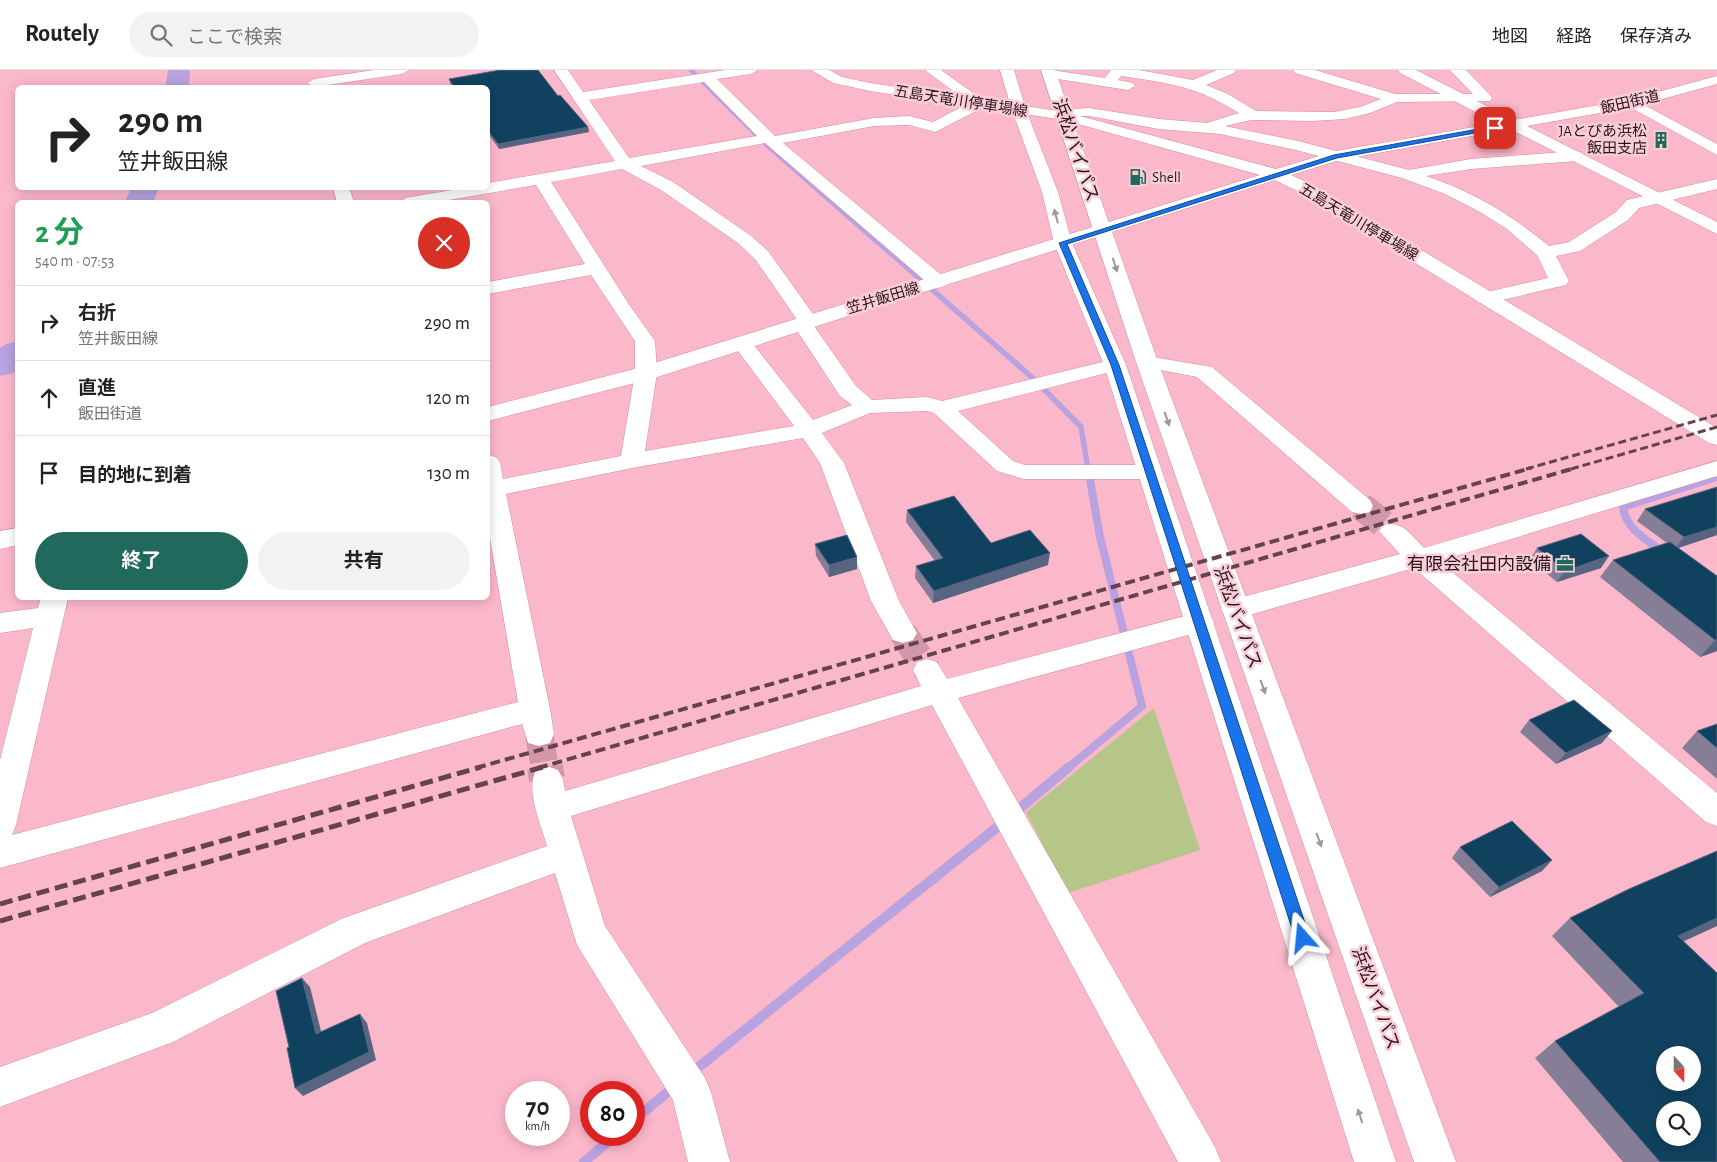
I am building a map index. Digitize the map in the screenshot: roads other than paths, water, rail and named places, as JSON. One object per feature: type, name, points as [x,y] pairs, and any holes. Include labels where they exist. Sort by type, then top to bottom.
[{"type":"main road","points":[[313,80],[402,70]]},
{"type":"main road","points":[[561,70],[625,164],[667,186],[744,239],[762,255],[848,391],[867,407]]},
{"type":"main road","points":[[580,97],[751,70]]},
{"type":"main road","name":"五島天竜川停車場線","points":[[818,70],[838,80],[979,104],[1064,115],[1278,175],[1309,190],[1717,438]]},
{"type":"main road","points":[[490,188],[874,122],[910,120],[935,127],[979,104],[932,70]]},
{"type":"main road","name":"浜松バイパス","points":[[1007,70],[1019,110],[1050,192],[1063,243],[1115,365],[1375,1162]]},
{"type":"main road","points":[[1195,85],[1230,70]]},
{"type":"main road","points":[[1300,70],[1394,98],[1485,98],[1457,70]]},
{"type":"main road","points":[[1405,70],[1717,228]]},
{"type":"main road","points":[[1049,72],[1138,88]]},
{"type":"main road","name":"浜松バイパス","points":[[1049,72],[1147,362],[1234,609],[1436,1162]]},
{"type":"main road","points":[[1110,82],[1117,72],[1195,85],[1223,97],[1252,115]]},
{"type":"main road","points":[[707,77],[770,140],[937,282]]},
{"type":"main road","name":"飯田街道","points":[[1278,175],[1336,156],[1633,103],[1717,80]]},
{"type":"main road","points":[[1204,128],[1252,115],[1337,116],[1379,107],[1394,98]]},
{"type":"main road","points":[[1633,103],[1717,150]]},
{"type":"main road","points":[[1064,115],[1089,112],[1159,124],[1220,129],[1408,175],[1451,190],[1486,208],[1513,225],[1545,252],[1559,281],[1485,298]]},
{"type":"main road","points":[[1408,175],[1432,169],[1464,165],[1576,156]]},
{"type":"main road","name":"笠井飯田線","points":[[490,413],[646,373],[742,344],[805,322],[1278,175]]},
{"type":"main road","points":[[541,179],[621,308],[645,341],[646,373],[632,461]]},
{"type":"main road","points":[[1545,252],[1574,247],[1622,216],[1632,204],[1717,184]]},
{"type":"main road","points":[[423,200],[479,190]]},
{"type":"main road","points":[[490,288],[596,268]]},
{"type":"main road","points":[[742,344],[809,430],[832,463],[885,601],[903,633]]},
{"type":"main road","points":[[1147,362],[1204,372],[1362,506]]},
{"type":"main road","points":[[942,408],[1115,365]]},
{"type":"main road","points":[[494,489],[632,461],[809,430],[867,407],[927,404],[942,408],[1005,466],[1024,472],[1150,472]]},
{"type":"main road","points":[[1234,609],[1419,558],[1717,468]]},
{"type":"main road","points":[[0,853],[537,721],[490,471]]},
{"type":"main road","points":[[1392,531],[1419,558],[1717,812]]},
{"type":"main road","points":[[0,540],[15,537]]},
{"type":"main road","points":[[0,623],[51,607]]},
{"type":"main road","points":[[0,825],[51,607]]},
{"type":"main road","points":[[709,1162],[684,1080],[590,933],[549,794],[933,681],[1200,622]]},
{"type":"main road","points":[[933,681],[1200,1162]]},
{"type":"main road","points":[[0,1087],[160,1029],[354,931],[567,854]]},
{"type":"waterway","points":[[177,85],[179,70]]},
{"type":"waterway","points":[[691,70],[763,142],[878,243]]},
{"type":"waterway","points":[[140,200],[144,190]]},
{"type":"waterway","points":[[877,241],[1035,380],[1081,427],[1088,469]]},
{"type":"waterway","points":[[0,365],[15,353]]},
{"type":"waterway","points":[[1068,768],[1142,706],[1100,537],[1088,468]]},
{"type":"waterway","points":[[1662,551],[1637,533],[1628,521],[1623,507],[1716,477]]},
{"type":"waterway","points":[[1013,814],[1069,767]]},
{"type":"waterway","points":[[690,1074],[1005,821]]},
{"type":"waterway","points":[[645,1111],[675,1086]]},
{"type":"waterway","points":[[584,1162],[603,1146]]},
{"type":"tunnel","points":[[1361,506],[1392,531]]},
{"type":"tunnel","points":[[903,633],[927,670]]},
{"type":"tunnel","points":[[539,734],[545,768]]},
{"type":"tunnel","points":[[545,767],[547,779]]},
{"type":"railway","points":[[1526,469],[1717,415]]},
{"type":"railway","points":[[1571,469],[1717,427]]},
{"type":"railway","points":[[476,768],[1531,468]]},
{"type":"railway","points":[[538,768],[1575,468]]},
{"type":"railway","points":[[0,904],[481,767]]},
{"type":"railway","points":[[0,921],[543,767]]},
{"type":"place","name":"JAとぴあ浜松 飯田支店","points":[[1661,140]]},
{"type":"place","name":"Shell","points":[[1138,177]]},
{"type":"place","name":"有限会社田内設備","points":[[1565,564]]}]
